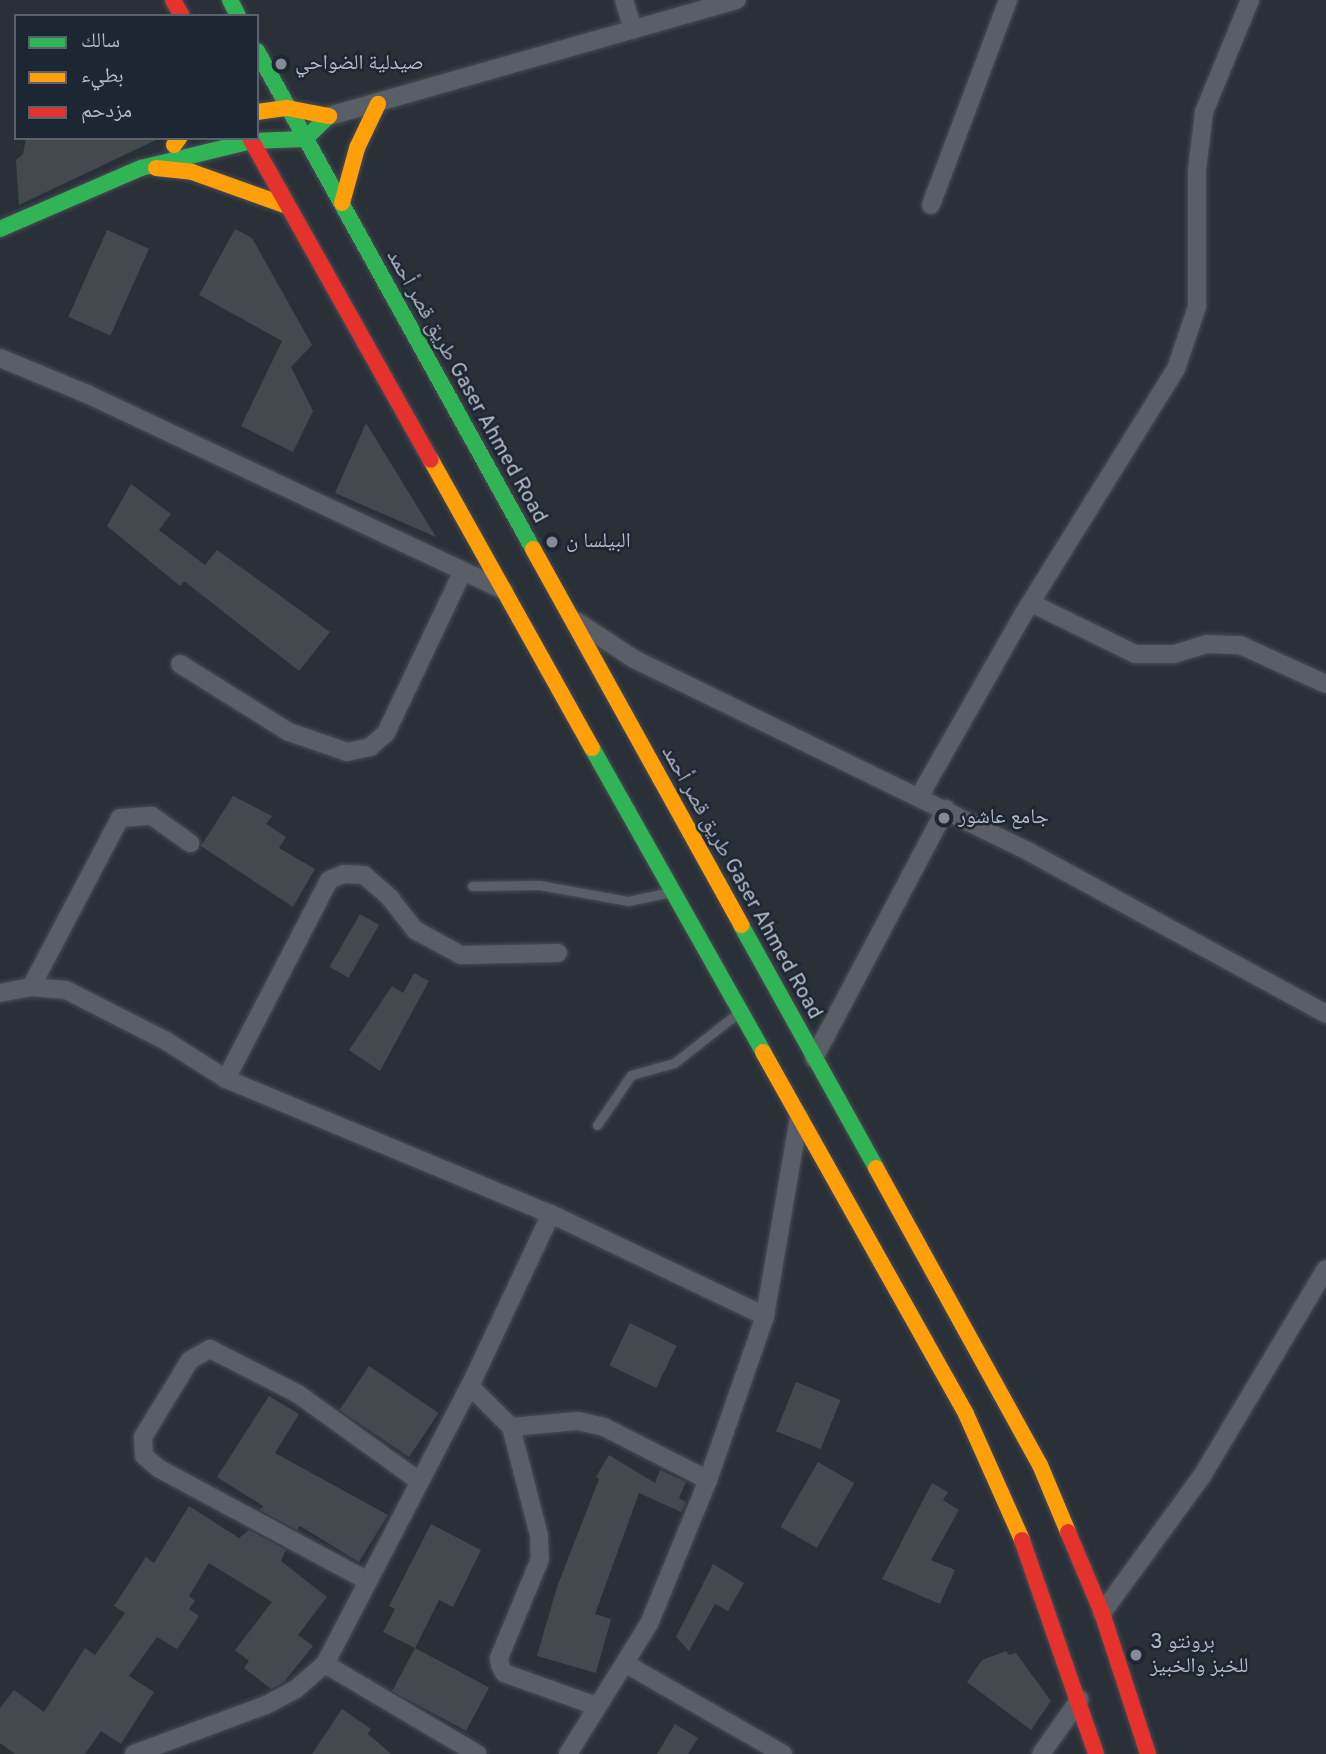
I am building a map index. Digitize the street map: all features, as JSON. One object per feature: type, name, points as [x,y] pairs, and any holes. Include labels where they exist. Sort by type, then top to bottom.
[{"type":"main road","name":"طريق قصر أحمد Gaser Ahmed Road","points":[[259,55],[1040,1465],[1102,1613],[1147,1754]]},
{"type":"main road","points":[[342,203],[357,148],[378,104]]},
{"type":"main road","points":[[259,112],[287,108],[329,116]]},
{"type":"main road","points":[[259,140],[305,139],[329,116]]},
{"type":"main road","points":[[148,168],[145,161],[180,140]]},
{"type":"main road","points":[[0,229],[148,168],[251,140],[965,1413],[1027,1555],[1080,1699],[1097,1754]]},
{"type":"main road","points":[[148,168],[192,172],[287,206]]},
{"type":"street","points":[[624,0],[633,30]]},
{"type":"street","points":[[329,116],[737,0]]},
{"type":"street","points":[[931,205],[1008,0]]},
{"type":"street","points":[[919,797],[1031,603],[1176,369],[1197,307],[1197,170],[1203,113],[1250,0]]},
{"type":"street","points":[[0,358],[87,394],[504,590]]},
{"type":"street","points":[[180,664],[289,732],[347,752],[370,747],[386,733],[463,571]]},
{"type":"street","points":[[1031,603],[1135,654],[1174,654],[1207,644],[1240,645],[1326,684]]},
{"type":"street","points":[[569,617],[634,659],[946,809],[1326,1014]]},
{"type":"street","points":[[814,1058],[946,809]]},
{"type":"street","points":[[31,987],[120,818],[152,816],[190,843]]},
{"type":"street","points":[[226,1079],[329,880],[344,874],[364,875],[415,930],[461,955],[558,953]]},
{"type":"street","points":[[0,993],[31,987],[66,990],[166,1041],[226,1079],[551,1214],[765,1316]]},
{"type":"street","points":[[568,1754],[649,1624],[708,1480],[765,1316],[799,1117]]},
{"type":"street","points":[[134,1754],[266,1705],[296,1689],[325,1664],[366,1580],[470,1386],[551,1214]]},
{"type":"street","points":[[1102,1613],[1202,1476],[1326,1269]]},
{"type":"street","points":[[366,1580],[158,1468],[144,1456],[143,1437],[190,1360],[210,1349],[298,1394],[419,1481]]},
{"type":"street","points":[[470,1386],[511,1427],[539,1535],[540,1559],[499,1658],[500,1665],[504,1672],[596,1706]]},
{"type":"street","points":[[511,1427],[578,1421],[604,1427],[708,1480]]},
{"type":"street","points":[[325,1664],[477,1754]]},
{"type":"street","points":[[626,1664],[783,1754]]},
{"type":"street","points":[[1041,1754],[1080,1699]]},
{"type":"lane","points":[[472,886],[539,885],[628,901],[673,892]]},
{"type":"lane","points":[[597,1125],[631,1075],[674,1063],[740,1012]]},
{"type":"building","points":[[26,140],[156,140],[19,205],[16,160],[23,154]]},
{"type":"building","points":[[235,229],[252,238],[312,345],[291,367],[313,411],[293,452],[241,426],[282,341],[199,295]]},
{"type":"building","points":[[107,230],[149,249],[110,335],[68,317]]},
{"type":"building","points":[[366,423],[436,537],[335,493]]},
{"type":"building","points":[[131,484],[171,514],[159,530],[205,565],[217,550],[330,632],[299,671],[184,581],[180,586],[107,526]]},
{"type":"building","points":[[233,796],[272,816],[266,824],[286,837],[279,848],[315,869],[293,907],[201,846]]},
{"type":"building","points":[[360,914],[379,925],[349,978],[330,967]]},
{"type":"building","points":[[414,973],[429,981],[380,1071],[349,1050],[392,986],[403,993]]},
{"type":"building","points":[[630,1323],[677,1346],[656,1388],[609,1365]]},
{"type":"building","points":[[369,1366],[439,1413],[409,1457],[339,1410]]},
{"type":"building","points":[[796,1382],[841,1400],[821,1449],[776,1431]]},
{"type":"building","points":[[269,1396],[299,1414],[275,1453],[388,1515],[359,1562],[300,1526],[297,1530],[260,1510],[263,1506],[217,1477]]},
{"type":"building","points":[[609,1455],[655,1483],[660,1470],[686,1482],[679,1498],[686,1502],[681,1512],[639,1493],[595,1614],[611,1619],[596,1673],[537,1656],[557,1587],[599,1479],[596,1477]]},
{"type":"building","points":[[818,1462],[854,1483],[817,1548],[780,1527]]},
{"type":"building","points":[[932,1483],[948,1492],[943,1500],[959,1510],[931,1560],[955,1570],[940,1604],[882,1579]]},
{"type":"building","points":[[189,1506],[239,1538],[249,1530],[286,1550],[281,1561],[327,1597],[298,1635],[313,1646],[284,1682],[271,1689],[244,1668],[249,1661],[235,1650],[272,1602],[209,1563],[189,1596],[195,1601],[189,1609],[199,1616],[177,1649],[157,1637],[129,1676],[154,1692],[121,1744],[101,1731],[85,1754],[15,1754],[0,1743],[0,1708],[14,1690],[44,1712],[85,1648],[95,1655],[125,1613],[114,1606],[146,1557],[154,1563]]},
{"type":"building","points":[[431,1524],[481,1550],[453,1607],[439,1600],[415,1648],[383,1632],[395,1609],[389,1606]]},
{"type":"building","points":[[713,1564],[744,1583],[728,1611],[715,1604],[689,1651],[676,1637]]},
{"type":"building","points":[[415,1648],[489,1687],[466,1731],[392,1691]]},
{"type":"building","points":[[1006,1651],[1009,1655],[1016,1653],[1051,1701],[1031,1730],[967,1682],[982,1660]]},
{"type":"building","points":[[342,1709],[371,1729],[368,1734],[391,1754],[312,1754]]},
{"type":"building","points":[[675,1724],[698,1738],[688,1754],[657,1754]]},
{"type":"traffic: fast","points":[[230,0],[237,14]]},
{"type":"traffic: fast","points":[[259,55],[533,549]]},
{"type":"traffic: fast","points":[[0,229],[141,168],[252,141],[305,139],[329,116]]},
{"type":"traffic: fast","points":[[592,748],[763,1052]]},
{"type":"traffic: fast","points":[[741,925],[876,1168]]},
{"type":"traffic: slow","points":[[342,203],[357,148],[378,104]]},
{"type":"traffic: slow","points":[[259,112],[287,108],[329,116]]},
{"type":"traffic: slow","points":[[174,145],[178,140]]},
{"type":"traffic: slow","points":[[156,168],[192,172],[287,206]]},
{"type":"traffic: slow","points":[[431,460],[592,748]]},
{"type":"traffic: slow","points":[[533,549],[741,925]]},
{"type":"traffic: slow","points":[[763,1052],[966,1414],[1022,1540]]},
{"type":"traffic: slow","points":[[876,1168],[1040,1465],[1068,1532]]},
{"type":"traffic: jam","points":[[173,0],[181,14]]},
{"type":"traffic: jam","points":[[251,140],[431,460]]},
{"type":"traffic: jam","points":[[1068,1532],[1102,1613],[1148,1754]]},
{"type":"traffic: jam","points":[[1022,1540],[1096,1754]]},
{"type":"place","name":"صيدلية الضواحي","points":[[281,64]]},
{"type":"place","name":"البيلسا ن","points":[[552,542]]},
{"type":"place","name":"جامع عاشور","points":[[944,818]]},
{"type":"place","name":"برونتو 3 للخبز والخبيز","points":[[1136,1655]]}]
